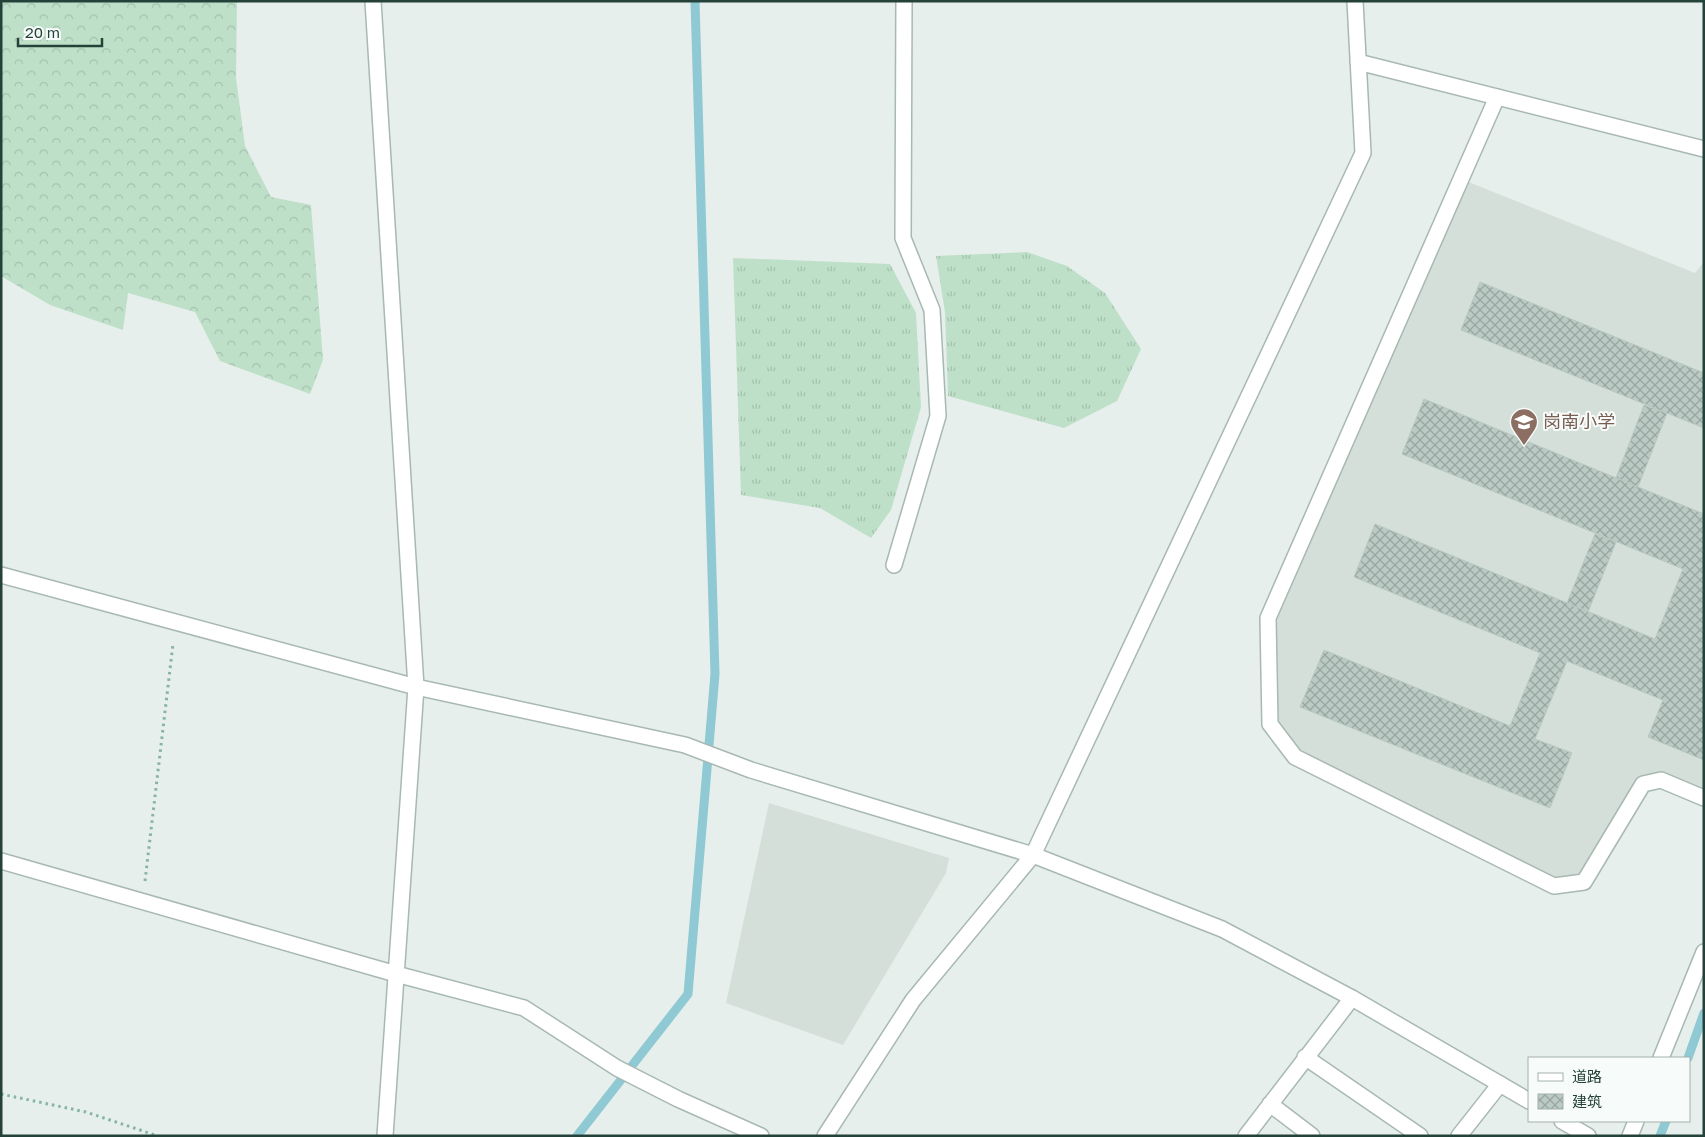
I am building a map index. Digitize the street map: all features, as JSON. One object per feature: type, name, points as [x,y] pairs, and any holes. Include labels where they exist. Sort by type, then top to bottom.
[{"type":"street","points":[[373,1],[416,688],[385,1136]]},
{"type":"street","points":[[894,565],[938,416],[932,310],[903,238],[904,1]]},
{"type":"street","points":[[825,1136],[913,1000],[1033,855],[1362,153],[1355,1]]},
{"type":"street","points":[[1358,62],[1704,149]]},
{"type":"street","points":[[1497,97],[1268,618],[1270,724],[1295,757],[1554,886],[1584,882],[1643,784],[1662,780],[1704,798]]},
{"type":"street","points":[[1,574],[416,688],[685,746],[751,770],[1033,855],[1222,929],[1352,998],[1528,1101]]},
{"type":"street","points":[[1,861],[396,974],[524,1008],[617,1068],[760,1136]]},
{"type":"street","points":[[1662,1057],[1704,952]]},
{"type":"street","points":[[1246,1136],[1352,998]]},
{"type":"street","points":[[1305,1057],[1420,1136]]},
{"type":"street","points":[[1460,1136],[1500,1084]]},
{"type":"street","points":[[1270,1104],[1312,1136]]},
{"type":"street","points":[[1564,1122],[1588,1136]]},
{"type":"street","points":[[1630,1136],[1636,1122]]},
{"type":"path","points":[[142,902],[176,622]]},
{"type":"path","points":[[1,1094],[86,1112],[158,1136]]},
{"type":"shaded area","name":"岗南小学","points":[[1461,179],[1695,273],[1704,262],[1704,798],[1662,780],[1643,784],[1584,882],[1554,886],[1295,757],[1270,724],[1268,618]]},
{"type":"shaded area","points":[[769,803],[949,858],[946,873],[843,1045],[726,1003]]},
{"type":"green space","points":[[1,1],[237,1],[236,78],[245,146],[271,197],[311,205],[323,360],[310,394],[220,361],[195,312],[128,293],[123,330],[50,305],[1,276]]},
{"type":"green space","points":[[1027,252],[1067,266],[1105,293],[1141,349],[1117,401],[1064,428],[948,396],[945,312],[936,256]]},
{"type":"green space","points":[[733,258],[890,264],[916,313],[921,407],[891,510],[871,538],[820,508],[741,495]]},
{"type":"building","points":[[1480,282],[1704,373],[1704,428],[1461,330]]},
{"type":"building","points":[[1424,399],[1704,514],[1704,760],[1648,737],[1663,700],[1567,661],[1535,739],[1572,753],[1550,808],[1300,707],[1324,650],[1510,726],[1540,653],[1354,577],[1375,524],[1655,639],[1683,569],[1402,454]]},
{"type":"building","points":[[1644,405],[1667,413],[1638,487],[1616,478]]},
{"type":"building","points":[[1595,534],[1616,542],[1588,612],[1567,603]]},
{"type":"waterway","points":[[577,1136],[688,994],[715,674],[695,1]]},
{"type":"waterway","points":[[1688,1057],[1704,1013]]},
{"type":"waterway","points":[[1660,1136],[1666,1122]]},
{"type":"place","name":"岗南小学","points":[[1524,446]]}]
